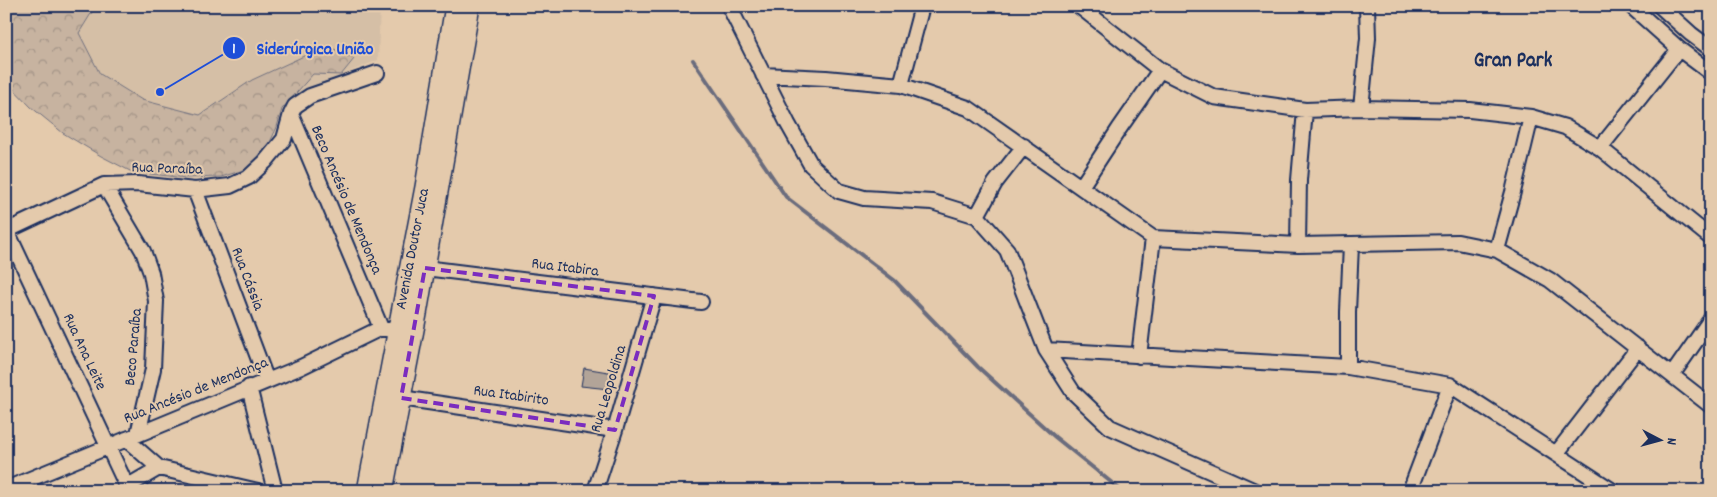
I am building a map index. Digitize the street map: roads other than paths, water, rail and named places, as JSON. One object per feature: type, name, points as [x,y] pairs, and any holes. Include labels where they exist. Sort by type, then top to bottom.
[{"type":"main road","name":"Avenida Doutor Juca","points":[[367,491],[425,187],[455,6]]},
{"type":"main road","name":"Avenida Doutor Juca","points":[[383,491],[401,398],[397,331],[425,268],[470,6]]},
{"type":"street","points":[[729,6],[811,165],[839,191],[864,198],[932,202],[977,216],[1007,250],[1046,350],[1073,392],[1110,427],[1255,491]]},
{"type":"street","points":[[901,85],[922,6]]},
{"type":"street","points":[[1079,6],[1160,70],[1214,98],[1305,110],[1361,108],[1470,110],[1531,117],[1565,128],[1600,148],[1711,238]]},
{"type":"street","points":[[1361,108],[1368,38],[1367,6]]},
{"type":"street","points":[[1630,6],[1679,49],[1711,73]]},
{"type":"street","points":[[1660,6],[1711,49]]},
{"type":"street","points":[[1600,148],[1679,49]]},
{"type":"street","points":[[1081,187],[1160,70]]},
{"type":"street","points":[[291,114],[295,106],[310,96],[377,73]]},
{"type":"street","points":[[764,75],[826,78],[901,85],[968,108],[1153,238],[1351,245],[1458,242],[1497,250],[1550,280],[1711,406]]},
{"type":"street","points":[[1298,244],[1299,180],[1305,110]]},
{"type":"street","name":"Beco Ancésio de Mendonça","points":[[291,114],[397,331]]},
{"type":"street","name":"Rua Paraíba","points":[[7,230],[104,185],[138,184],[195,190],[230,186],[249,177],[265,162],[284,139],[291,114]]},
{"type":"street","points":[[1497,250],[1531,117]]},
{"type":"street","points":[[977,216],[995,184],[1024,146]]},
{"type":"street","name":"Beco Paraíba","points":[[104,185],[143,251],[151,273],[156,301],[153,369],[132,436]]},
{"type":"street","name":"Rua Cássia","points":[[195,190],[266,381]]},
{"type":"street","name":"Rua Ana Leite","points":[[7,230],[110,446],[128,489]]},
{"type":"street","points":[[1139,356],[1153,238]]},
{"type":"street","points":[[1348,368],[1351,245]]},
{"type":"street","name":"Rua Itabira","points":[[425,268],[701,302]]},
{"type":"street","name":"Rua Leopoldina","points":[[595,491],[654,296]]},
{"type":"street","points":[[1672,375],[1711,319]]},
{"type":"street","name":"Rua Ancésio de Mendonça","points":[[6,489],[266,381],[397,331]]},
{"type":"street","points":[[1556,454],[1638,348]]},
{"type":"street","points":[[1046,350],[1348,368],[1450,385],[1613,491]]},
{"type":"street","points":[[1410,491],[1450,385]]},
{"type":"street","points":[[249,388],[275,491]]},
{"type":"street","name":"Rua Itabirito","points":[[401,398],[615,430]]},
{"type":"street","points":[[132,436],[160,468],[258,491]]},
{"type":"street","points":[[128,489],[160,468]]},
{"type":"waterway","points":[[693,60],[786,197],[894,280],[978,367],[1055,437],[1122,491]]},
{"type":"place","name":"Siderúrgica União","points":[[160,92]]},
{"type":"district","name":"Gran Park","points":[[1513,62]]}]
